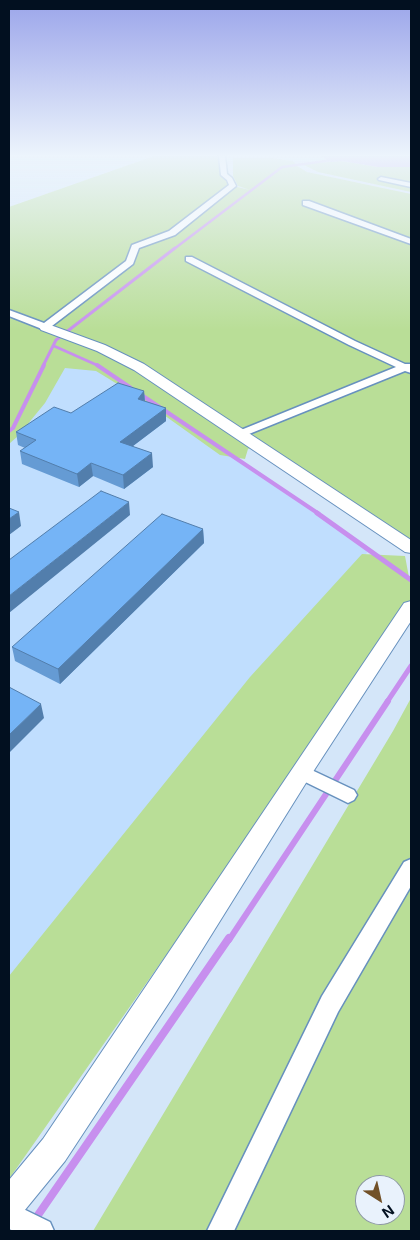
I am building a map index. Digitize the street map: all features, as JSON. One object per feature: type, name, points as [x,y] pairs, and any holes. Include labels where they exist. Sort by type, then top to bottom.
[{"type":"street","points":[[45,327],[130,262],[135,247],[172,232],[196,214]]},
{"type":"street","points":[[335,214],[411,242]]},
{"type":"street","points":[[189,259],[409,367]]},
{"type":"street","points":[[9,313],[122,357],[411,548]]},
{"type":"street","points":[[240,434],[409,367]]},
{"type":"street","points":[[9,1205],[54,1150],[411,607]]},
{"type":"street","points":[[301,772],[348,795]]},
{"type":"street","points":[[220,1231],[330,1004],[411,868]]},
{"type":"street","points":[[9,1215],[41,1231]]},
{"type":"shaded area","points":[[62,347],[134,385],[370,549],[9,992],[9,443]]},
{"type":"green space","points":[[9,214],[411,214],[411,546],[256,445],[248,449],[245,459],[220,455],[140,398],[96,371],[65,368],[45,403],[9,444],[9,315],[28,321],[9,313]]},
{"type":"green space","points":[[362,554],[405,556],[411,588],[411,606],[9,1179],[9,976],[250,677]]},
{"type":"green space","points":[[411,698],[411,1231],[93,1231],[393,731]]},
{"type":"building","points":[[118,383],[144,391],[138,399],[166,408],[120,442],[152,453],[123,475],[91,463],[77,474],[20,451],[36,440],[16,432],[54,407],[71,413]]},
{"type":"building","points":[[101,491],[129,502],[9,596],[9,560]]},
{"type":"building","points":[[9,508],[19,512],[9,519]]},
{"type":"building","points":[[162,514],[203,529],[58,669],[12,647]]},
{"type":"building","points":[[9,687],[41,704],[9,735]]},
{"type":"waterway","points":[[174,249],[220,214]]},
{"type":"waterway","points":[[43,366],[56,340],[175,248]]},
{"type":"waterway","points":[[54,346],[97,365]]},
{"type":"waterway","points":[[9,431],[13,428],[44,365]]},
{"type":"waterway","points":[[97,365],[131,388]]},
{"type":"waterway","points":[[140,394],[319,514]]},
{"type":"waterway","points":[[317,513],[411,580]]},
{"type":"waterway","points":[[387,702],[411,666]]},
{"type":"waterway","points":[[229,940],[388,701]]},
{"type":"waterway","points":[[27,1231],[229,938]]}]
